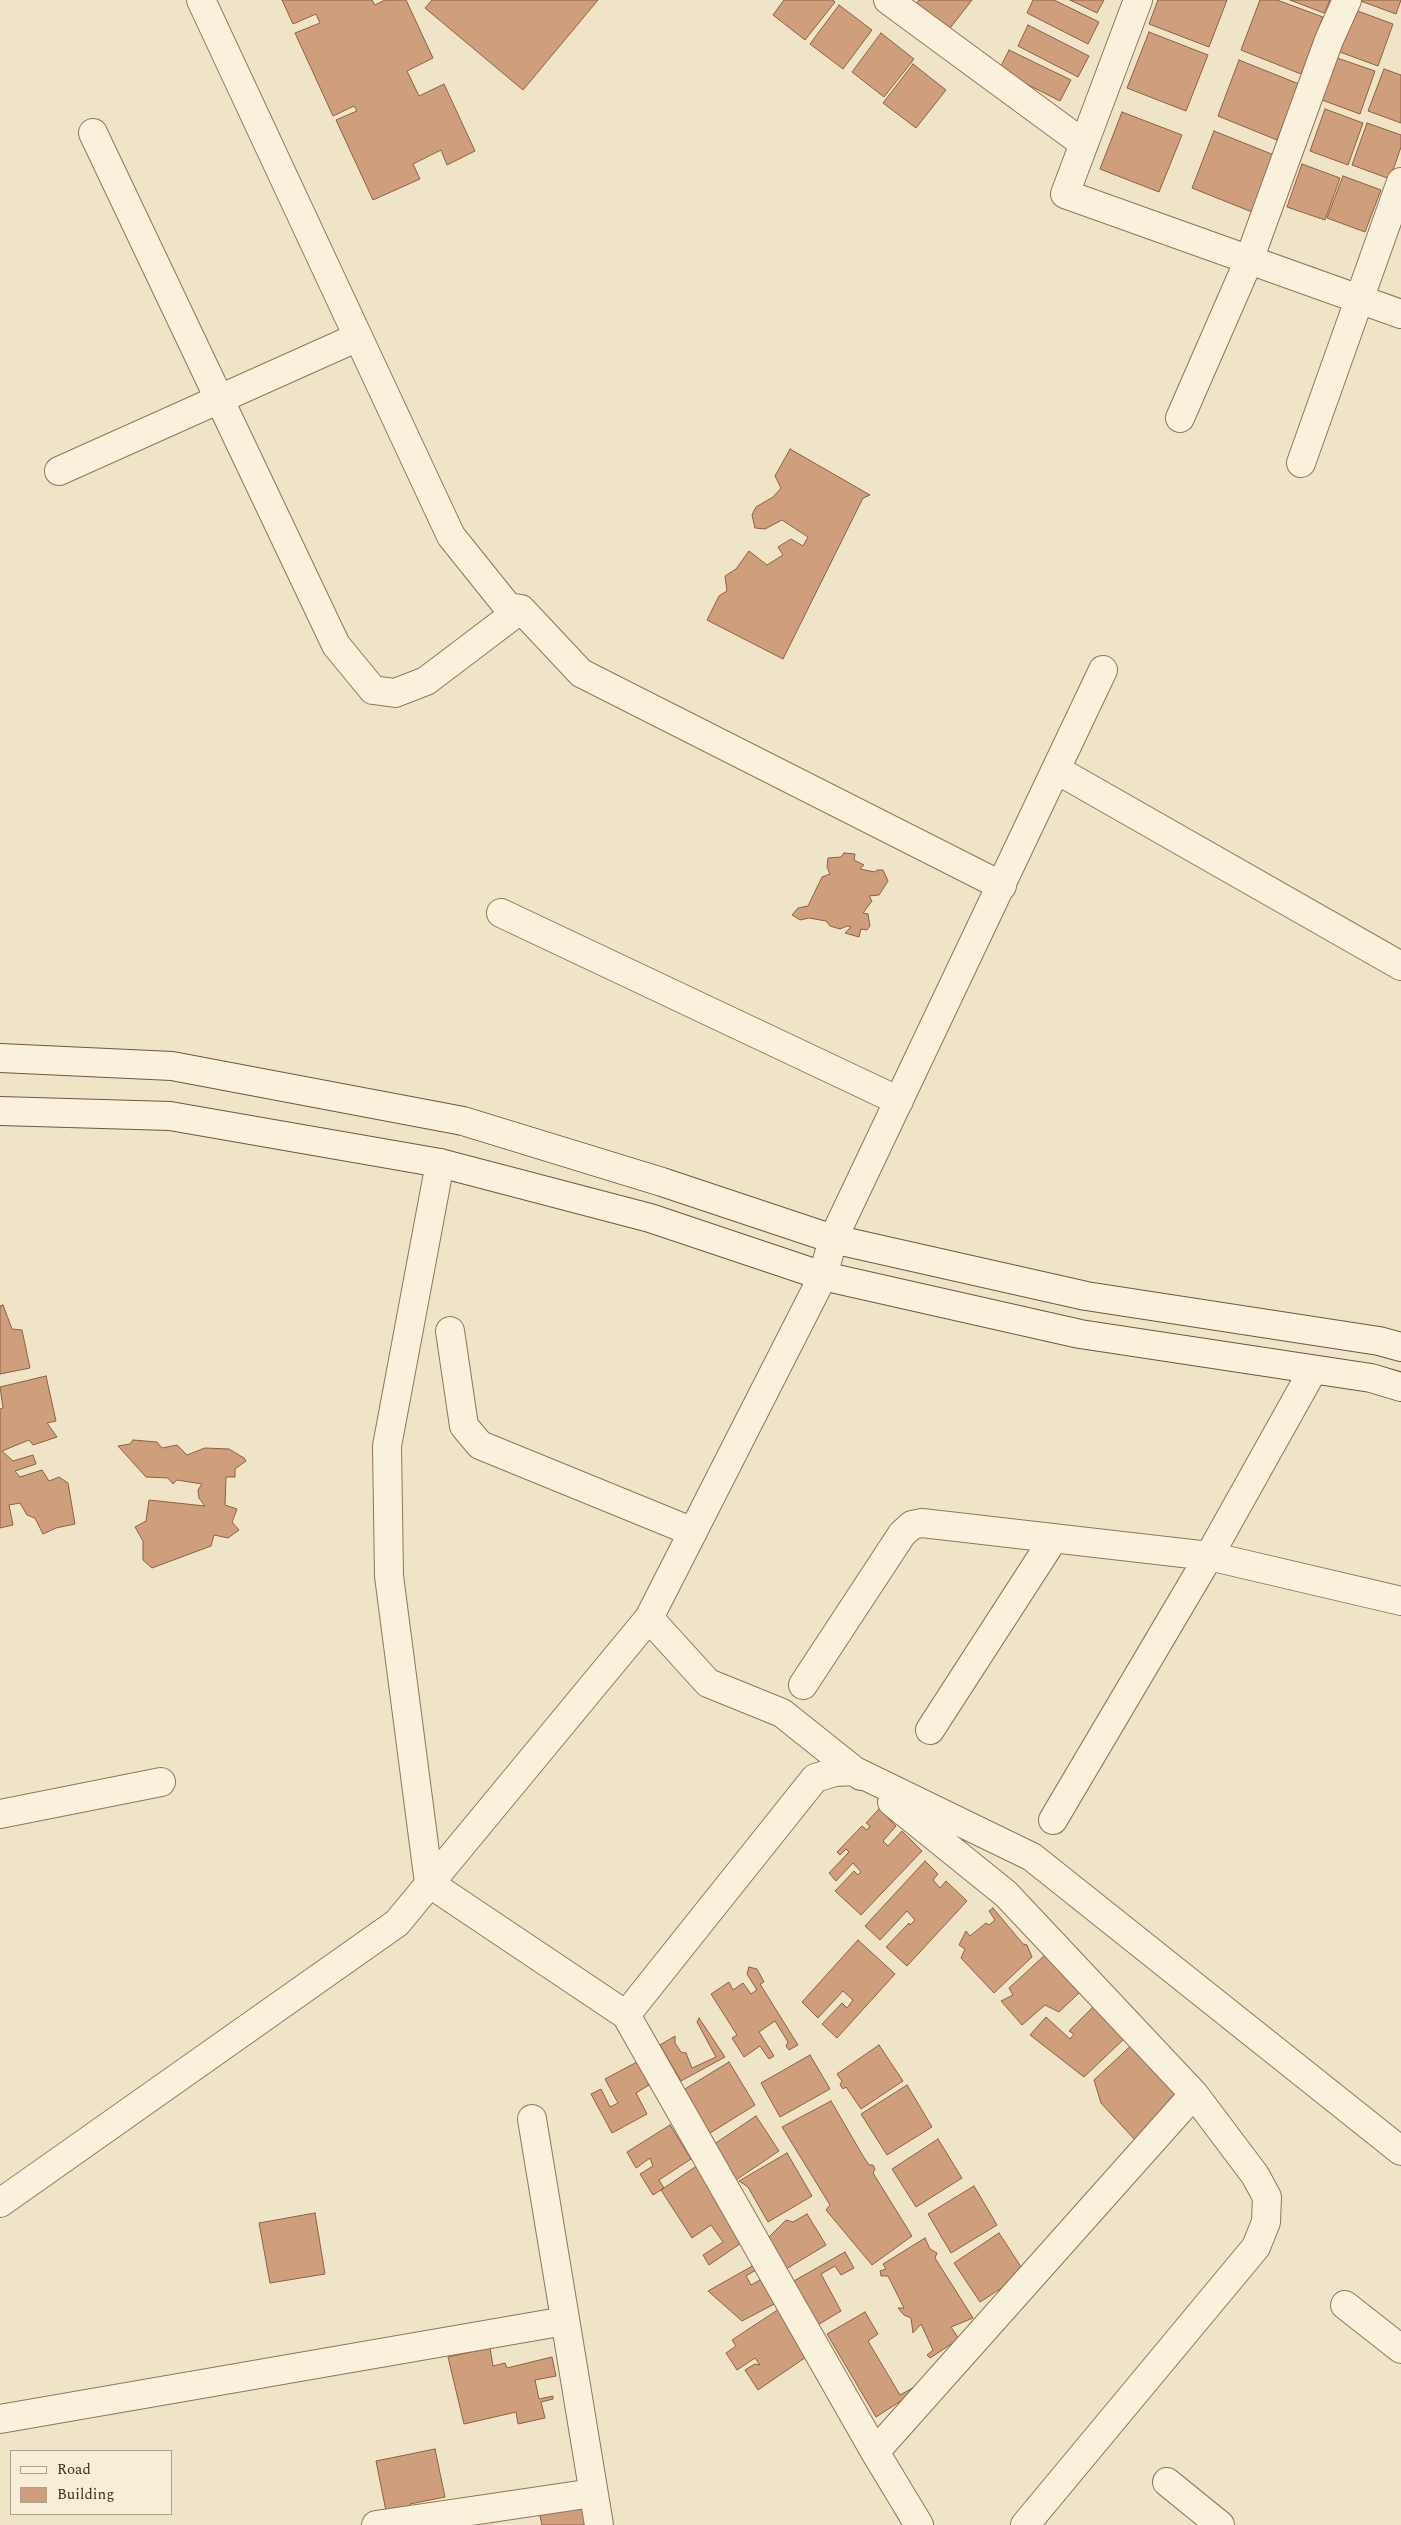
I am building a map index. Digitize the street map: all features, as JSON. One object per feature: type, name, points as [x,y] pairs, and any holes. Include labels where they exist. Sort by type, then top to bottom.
[{"type":"street","points":[[200,0],[451,536],[508,607],[521,609],[582,673],[1002,886]]},
{"type":"street","points":[[888,0],[1084,144]]},
{"type":"street","points":[[1138,0],[1065,194],[1401,314]]},
{"type":"street","points":[[1180,418],[1249,260],[1329,40],[1347,0]]},
{"type":"street","points":[[93,134],[336,645],[372,690],[395,693],[426,681],[521,609]]},
{"type":"street","points":[[1301,463],[1401,182]]},
{"type":"street","points":[[59,472],[358,337]]},
{"type":"street","points":[[0,2203],[397,1923],[649,1618],[823,1276],[833,1239],[1103,670]]},
{"type":"street","points":[[1057,770],[1401,966]]},
{"type":"street","points":[[501,913],[899,1101]]},
{"type":"street","points":[[0,1058],[172,1066],[463,1121],[662,1182],[833,1239],[1086,1296],[1379,1341],[1401,1347]]},
{"type":"street","points":[[0,1111],[170,1116],[440,1163],[650,1218],[823,1276],[1080,1334],[1371,1378],[1401,1387]]},
{"type":"street","points":[[440,1163],[387,1446],[389,1576],[429,1883],[626,2015],[875,2452],[919,2525]]},
{"type":"street","points":[[450,1331],[464,1426],[480,1445],[692,1532]]},
{"type":"street","points":[[1053,1820],[1208,1556],[1313,1370]]},
{"type":"street","points":[[803,1685],[902,1534],[912,1525],[922,1523],[1208,1556],[1401,1601]]},
{"type":"street","points":[[930,1730],[1054,1538]]},
{"type":"street","points":[[649,1618],[708,1683],[782,1713],[1006,1894],[1194,2094],[1255,2175],[1267,2197],[1266,2222],[1256,2248],[1025,2525]]},
{"type":"street","points":[[626,2015],[815,1778],[835,1772],[855,1772],[1032,1857],[1401,2151]]},
{"type":"street","points":[[0,1814],[161,1782]]},
{"type":"street","points":[[875,2452],[1194,2094]]},
{"type":"street","points":[[532,2119],[599,2525]]},
{"type":"street","points":[[1345,2305],[1401,2349]]},
{"type":"street","points":[[0,2419],[565,2320]]},
{"type":"street","points":[[1167,2482],[1220,2525]]},
{"type":"street","points":[[376,2525],[593,2493]]},
{"type":"building","points":[[282,0],[372,0],[375,5],[385,0],[406,0],[433,58],[407,71],[419,96],[444,84],[475,151],[447,165],[441,150],[413,164],[420,179],[373,200],[336,120],[357,111],[354,106],[333,116],[295,33],[320,23],[316,14],[293,24]]},
{"type":"building","points":[[432,0],[598,0],[523,90],[425,8]]},
{"type":"building","points":[[784,0],[833,0],[835,2],[805,40],[773,15]]},
{"type":"building","points":[[919,0],[972,0],[947,32],[914,7]]},
{"type":"building","points":[[1033,0],[1054,0],[1099,22],[1088,44],[1027,13]]},
{"type":"building","points":[[1070,0],[1104,0],[1097,13]]},
{"type":"building","points":[[1158,0],[1227,0],[1209,47],[1149,24]]},
{"type":"building","points":[[1260,0],[1277,0],[1323,17],[1301,74],[1241,50]]},
{"type":"building","points":[[1290,0],[1330,0],[1324,13]]},
{"type":"building","points":[[1358,0],[1401,0],[1396,14]]},
{"type":"building","points":[[839,5],[872,30],[843,69],[810,44]]},
{"type":"building","points":[[1355,10],[1393,24],[1378,66],[1340,52]]},
{"type":"building","points":[[1028,25],[1089,56],[1078,77],[1018,46]]},
{"type":"building","points":[[1149,32],[1208,55],[1186,111],[1127,88]]},
{"type":"building","points":[[881,33],[914,59],[884,97],[852,72]]},
{"type":"building","points":[[1009,50],[1071,80],[1060,101],[999,70]]},
{"type":"building","points":[[1337,58],[1375,71],[1360,114],[1322,100]]},
{"type":"building","points":[[1239,60],[1299,84],[1277,140],[1218,116]]},
{"type":"building","points":[[913,64],[946,90],[916,128],[883,103]]},
{"type":"building","points":[[1384,69],[1401,75],[1401,123],[1368,111]]},
{"type":"building","points":[[1325,109],[1363,123],[1348,165],[1310,151]]},
{"type":"building","points":[[1122,112],[1182,135],[1159,192],[1100,169]]},
{"type":"building","points":[[1367,123],[1401,135],[1401,147],[1390,179],[1352,165]]},
{"type":"building","points":[[1214,131],[1274,155],[1252,212],[1192,188]]},
{"type":"building","points":[[1302,164],[1340,178],[1325,220],[1287,207]]},
{"type":"building","points":[[1343,176],[1381,190],[1365,232],[1327,218]]},
{"type":"building","points":[[790,449],[870,495],[863,498],[783,659],[707,620],[719,596],[727,591],[725,576],[736,569],[749,551],[767,565],[783,555],[778,547],[791,539],[803,546],[808,537],[782,520],[765,529],[755,528],[752,515],[756,507],[773,497],[781,488],[775,476]]},
{"type":"building","points":[[844,853],[855,854],[854,860],[864,865],[860,869],[875,872],[883,870],[888,881],[879,895],[869,896],[872,901],[863,913],[868,914],[870,926],[867,930],[861,929],[859,937],[845,933],[851,927],[847,926],[840,929],[830,926],[826,921],[809,918],[800,920],[792,915],[798,908],[808,906],[822,877],[830,874],[827,867],[828,858],[841,857]]},
{"type":"building","points":[[3,1305],[12,1329],[22,1330],[30,1368],[0,1374],[0,1306]]},
{"type":"building","points":[[46,1376],[56,1421],[47,1423],[57,1437],[33,1445],[29,1440],[2,1451],[13,1461],[33,1455],[36,1464],[15,1471],[20,1477],[42,1470],[49,1481],[59,1477],[68,1483],[75,1524],[56,1528],[43,1534],[35,1518],[27,1515],[20,1503],[9,1505],[13,1525],[0,1528],[0,1409],[3,1408],[0,1387]]},
{"type":"building","points":[[133,1440],[157,1442],[162,1448],[177,1445],[187,1455],[205,1448],[229,1449],[244,1458],[246,1461],[235,1469],[235,1477],[226,1477],[225,1505],[237,1509],[232,1522],[239,1530],[228,1538],[214,1535],[211,1546],[152,1568],[143,1560],[143,1541],[135,1527],[146,1521],[149,1500],[205,1506],[199,1498],[198,1490],[202,1484],[177,1480],[173,1484],[168,1478],[146,1477],[118,1446],[130,1444]]},
{"type":"building","points":[[879,1809],[896,1826],[883,1841],[888,1846],[902,1831],[922,1851],[861,1915],[835,1891],[854,1871],[858,1875],[861,1872],[853,1863],[836,1881],[829,1873],[849,1852],[846,1849],[840,1855],[837,1852],[862,1826],[867,1830],[870,1826],[866,1823]]},
{"type":"building","points":[[925,1861],[938,1874],[933,1880],[940,1888],[946,1881],[967,1901],[907,1966],[886,1947],[909,1923],[910,1925],[915,1920],[907,1911],[880,1940],[865,1926]]},
{"type":"building","points":[[993,1908],[1023,1944],[1027,1945],[1032,1957],[994,1993],[961,1958],[965,1949],[959,1945],[966,1931],[970,1936],[986,1923],[989,1925],[995,1920],[989,1911]]},
{"type":"building","points":[[858,1940],[895,1974],[837,2038],[822,2024],[842,2003],[847,2008],[853,2000],[843,1991],[818,2018],[802,2002]]},
{"type":"building","points":[[1045,1955],[1080,1992],[1059,2012],[1045,2005],[1022,2025],[1001,2001],[1013,1995],[1009,1988]]},
{"type":"building","points":[[749,1967],[757,1969],[764,1982],[760,1984],[798,2045],[789,2050],[786,2046],[788,2042],[775,2021],[759,2032],[774,2056],[769,2059],[760,2046],[744,2057],[732,2038],[737,2035],[711,1994],[729,1982],[733,1990],[743,1983],[751,1994],[757,1990],[747,1974]]},
{"type":"building","points":[[1097,2003],[1126,2037],[1084,2077],[1030,2035],[1046,2017],[1070,2039],[1074,2034],[1069,2031]]},
{"type":"building","points":[[699,2018],[725,2057],[681,2081],[660,2045],[675,2036],[675,2043],[681,2052],[686,2053],[692,2068],[716,2057],[697,2022]]},
{"type":"building","points":[[1136,2041],[1185,2093],[1135,2140],[1101,2103],[1094,2080]]},
{"type":"building","points":[[879,2045],[903,2081],[861,2109],[846,2087],[843,2089],[840,2085],[842,2081],[837,2074]]},
{"type":"building","points":[[810,2055],[830,2089],[780,2117],[761,2083]]},
{"type":"building","points":[[637,2062],[649,2085],[636,2093],[647,2114],[612,2133],[591,2094],[601,2089],[610,2107],[618,2103],[605,2079]]},
{"type":"building","points":[[729,2062],[755,2105],[707,2135],[680,2092]]},
{"type":"building","points":[[907,2085],[932,2127],[887,2155],[861,2114]]},
{"type":"building","points":[[831,2101],[863,2156],[869,2165],[873,2165],[875,2169],[873,2173],[912,2236],[872,2265],[826,2210],[830,2205],[782,2127]]},
{"type":"building","points":[[756,2116],[779,2151],[730,2184],[707,2149]]},
{"type":"building","points":[[670,2125],[691,2159],[659,2180],[664,2188],[653,2195],[640,2174],[653,2166],[650,2158],[636,2168],[627,2152]]},
{"type":"building","points":[[938,2139],[962,2178],[916,2207],[892,2169]]},
{"type":"building","points":[[787,2153],[812,2196],[768,2222],[748,2187],[739,2181]]},
{"type":"building","points":[[701,2163],[750,2237],[709,2265],[703,2255],[723,2242],[711,2225],[692,2238],[661,2190]]},
{"type":"building","points":[[974,2186],[997,2225],[951,2253],[928,2214]]},
{"type":"building","points":[[315,2213],[325,2274],[270,2283],[259,2223]]},
{"type":"building","points":[[807,2214],[826,2245],[786,2269],[764,2242],[786,2220],[793,2222]]},
{"type":"building","points":[[999,2233],[1025,2273],[980,2302],[954,2263]]},
{"type":"building","points":[[925,2238],[930,2249],[937,2253],[935,2258],[973,2318],[951,2327],[959,2339],[930,2358],[927,2355],[933,2350],[921,2324],[913,2333],[911,2318],[904,2315],[898,2308],[904,2308],[888,2276],[881,2276],[880,2271],[886,2269],[883,2264]]},
{"type":"building","points":[[845,2252],[854,2268],[841,2275],[835,2266],[821,2274],[841,2311],[816,2326],[792,2282]]},
{"type":"building","points":[[756,2264],[761,2267],[746,2276],[751,2285],[767,2276],[780,2301],[742,2321],[708,2291]]},
{"type":"building","points":[[779,2309],[809,2355],[758,2390],[745,2370],[755,2364],[760,2365],[755,2358],[737,2370],[726,2353],[736,2346],[732,2340]]},
{"type":"building","points":[[865,2312],[878,2334],[868,2341],[900,2395],[925,2381],[927,2384],[876,2417],[827,2334]]},
{"type":"building","points":[[490,2348],[493,2366],[505,2363],[507,2368],[552,2357],[556,2376],[535,2380],[539,2399],[553,2396],[553,2399],[541,2402],[545,2418],[518,2424],[516,2412],[464,2424],[448,2357]]},
{"type":"building","points":[[435,2449],[445,2497],[410,2504],[411,2511],[387,2516],[376,2461]]},
{"type":"building","points":[[586,2506],[589,2525],[542,2525],[539,2512]]}]
